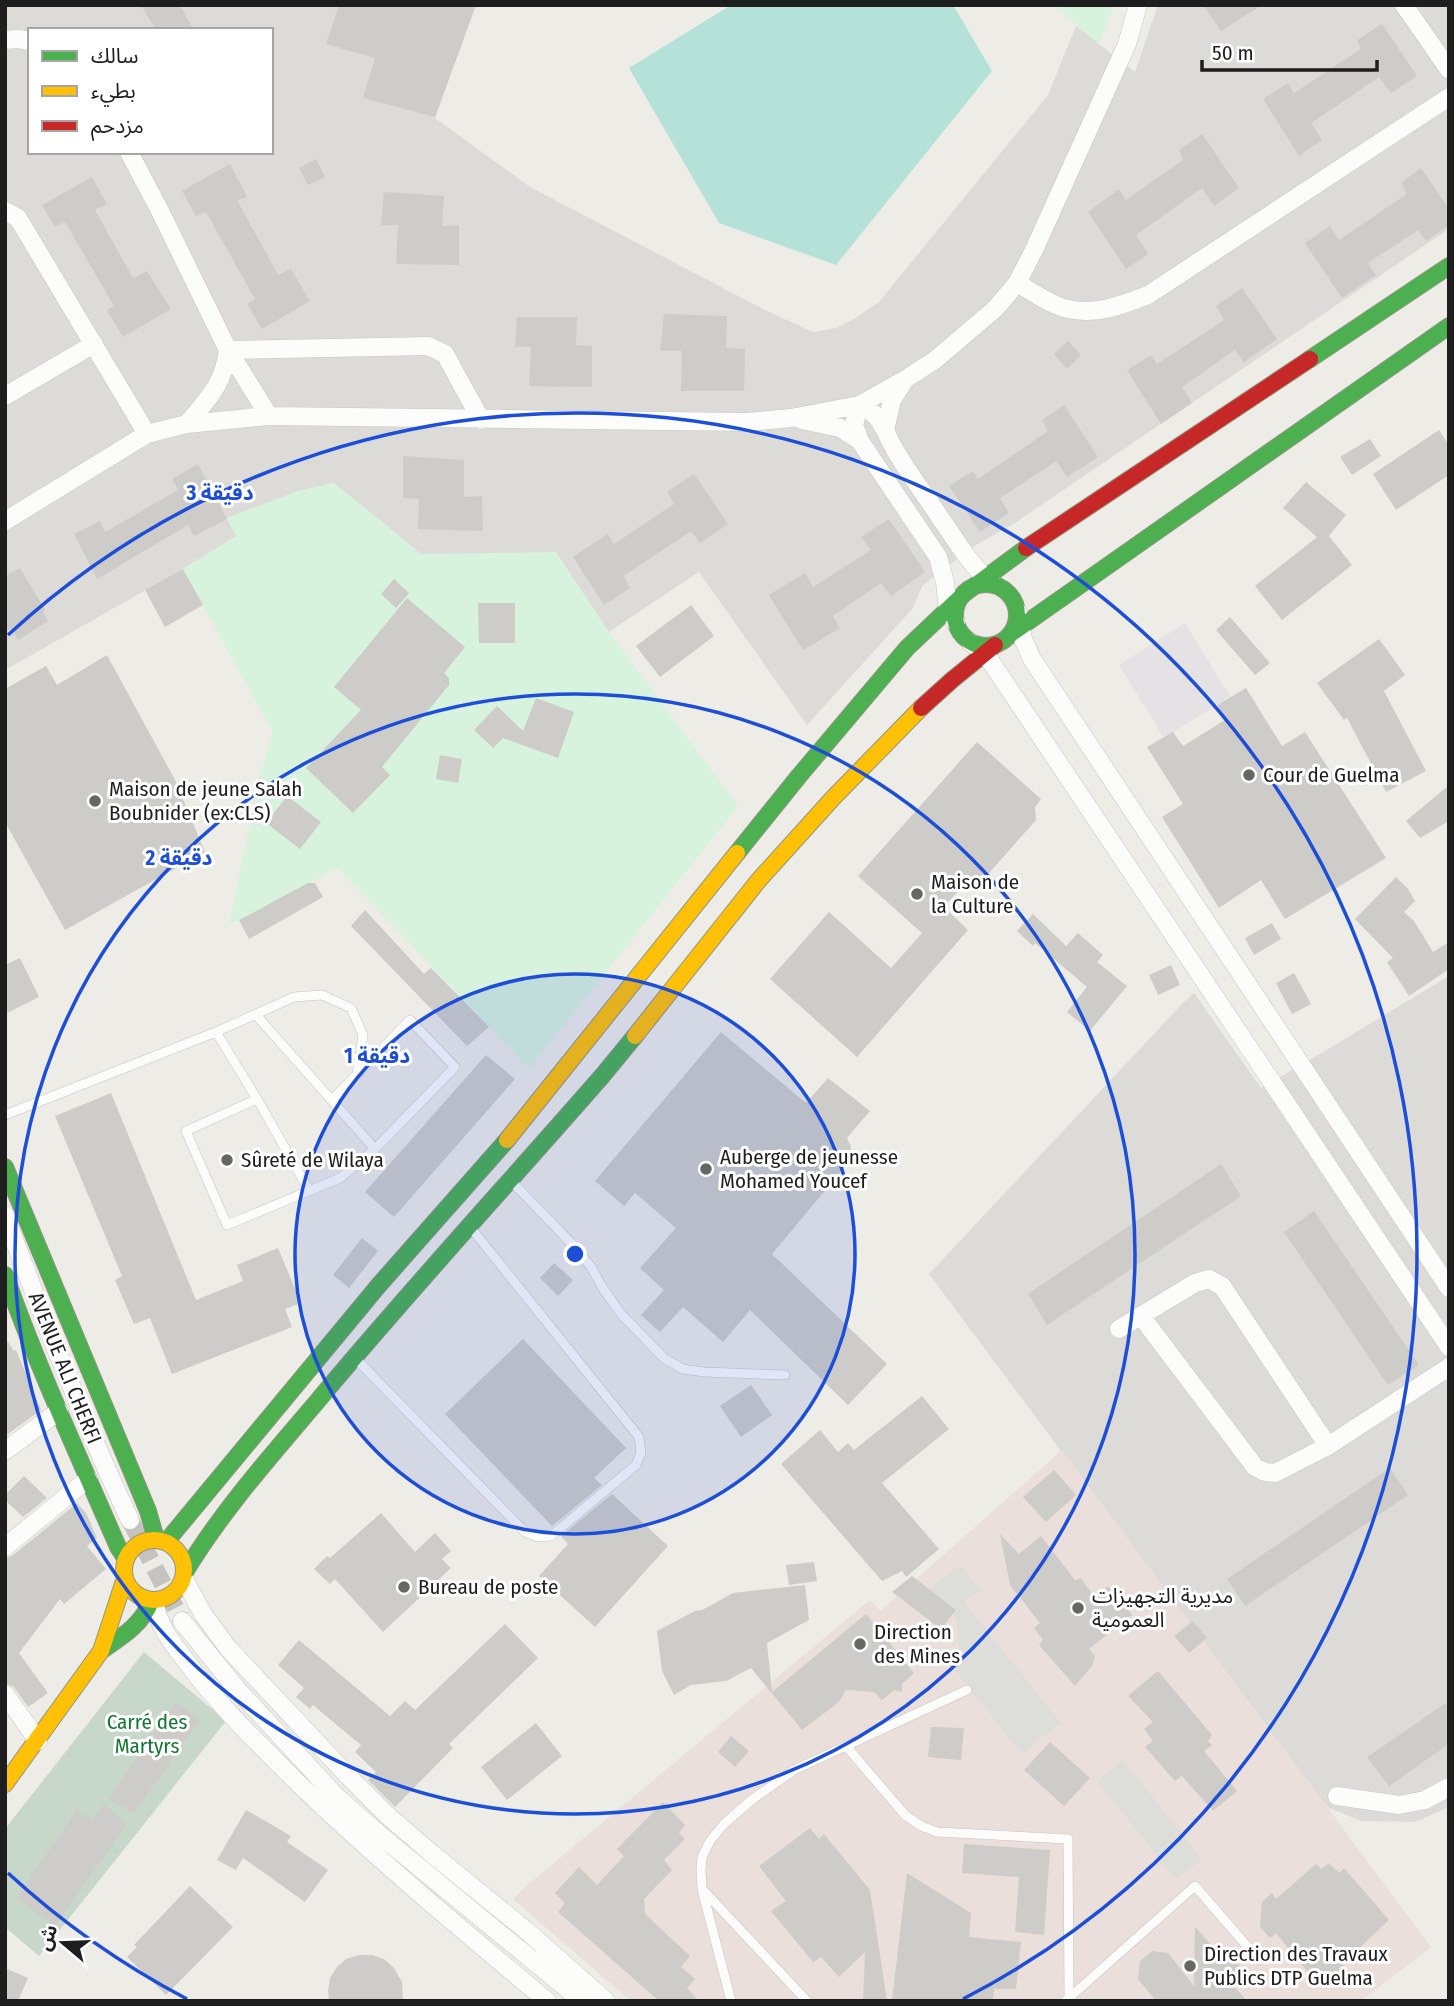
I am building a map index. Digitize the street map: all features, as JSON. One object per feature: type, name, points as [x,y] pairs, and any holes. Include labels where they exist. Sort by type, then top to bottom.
[{"type":"street","points":[[5,521],[147,434],[187,424],[269,416],[747,422],[791,418],[859,405],[935,360],[966,336],[1017,284],[1127,44],[1138,5]]},
{"type":"street","points":[[1404,5],[1449,70]]},
{"type":"street","points":[[5,40],[28,41]]},
{"type":"street","points":[[1017,284],[1060,307],[1087,312],[1115,308],[1148,295],[1449,97]]},
{"type":"street","points":[[130,154],[228,350],[269,416]]},
{"type":"street","points":[[5,211],[18,218],[147,434]]},
{"type":"street","points":[[161,1541],[379,1285],[513,1134],[799,776],[907,648],[952,617],[965,593],[990,582],[1017,555],[1449,266]]},
{"type":"street","points":[[606,2001],[528,1932],[414,1838],[350,1778],[228,1648],[203,1614],[184,1576],[181,1554],[174,1546],[161,1541],[146,1540],[131,1550],[126,1559],[125,1577],[134,1594],[153,1601],[173,1595],[184,1576],[202,1545],[232,1504],[353,1357],[593,1087],[735,908],[784,851],[866,763],[951,680],[1004,641],[1017,624],[1449,326]]},
{"type":"street","points":[[5,396],[94,344]]},
{"type":"street","points":[[228,350],[428,346],[445,354],[481,420]]},
{"type":"street","points":[[187,424],[220,383],[228,350]]},
{"type":"street","points":[[885,430],[892,400],[904,380]]},
{"type":"street","points":[[859,405],[868,408],[880,418],[896,453],[960,546],[990,582],[1012,597],[1017,624],[1032,659],[1449,1288]]},
{"type":"street","points":[[859,405],[854,425],[860,441],[939,557],[952,617],[962,635],[970,642],[990,649],[1449,1347]]},
{"type":"street","points":[[791,418],[839,428],[860,441]]},
{"type":"street","points":[[5,1167],[161,1541]]},
{"type":"street","name":"AVENUE ALI CHERFI","points":[[5,1215],[32,1287],[130,1520]]},
{"type":"street","points":[[5,1275],[10,1306],[126,1559]]},
{"type":"street","points":[[1119,1329],[1195,1283],[1209,1279],[1222,1286],[1328,1446]]},
{"type":"street","points":[[1141,1316],[1255,1467],[1265,1472],[1275,1473],[1328,1446],[1449,1367]]},
{"type":"street","points":[[5,1451],[59,1411]]},
{"type":"street","points":[[5,1547],[88,1479]]},
{"type":"street","points":[[5,1784],[101,1651],[125,1577]]},
{"type":"street","points":[[101,1651],[139,1622],[153,1601]]},
{"type":"street","points":[[153,1601],[157,1618],[165,1633],[240,1727],[373,1854],[547,2001]]},
{"type":"street","points":[[182,1621],[236,1688],[337,1797],[582,2001]]},
{"type":"street","points":[[5,1694],[38,1741]]},
{"type":"street","points":[[1338,1796],[1399,1805],[1425,1800],[1449,1787]]},
{"type":"lane","points":[[5,1115],[216,1032],[294,997],[322,995],[351,1008],[363,1035],[356,1076]]},
{"type":"lane","points":[[256,1015],[375,1149]]},
{"type":"lane","points":[[257,1099],[186,1130],[227,1225],[340,1178],[375,1149],[455,1067],[410,1020],[332,1100]]},
{"type":"lane","points":[[216,1032],[309,1190]]},
{"type":"lane","points":[[510,1180],[573,1245],[591,1267],[622,1315],[665,1359],[682,1369],[704,1372],[785,1375]]},
{"type":"lane","points":[[353,1357],[525,1532],[538,1537],[551,1536],[636,1465],[641,1453],[639,1437],[469,1225]]},
{"type":"lane","points":[[732,2001],[702,1889],[702,1857],[710,1840],[749,1802],[794,1770],[967,1690]]},
{"type":"lane","points":[[846,1746],[905,1815],[921,1826],[937,1832],[1068,1839],[1067,1999]]},
{"type":"lane","points":[[1067,1999],[1195,1886],[1259,1960]]},
{"type":"lane","points":[[702,1889],[807,2001]]},
{"type":"shaded area","points":[[5,5],[476,5],[435,118],[530,187],[767,311],[813,332],[837,328],[879,302],[1048,95],[1076,26],[1135,72],[1158,5],[1449,5],[1449,229],[1013,524],[976,545],[922,586],[913,608],[807,725],[699,572],[609,632],[556,553],[421,554],[334,483],[298,491],[227,518],[236,536],[5,670]]},
{"type":"shaded area","points":[[731,5],[953,5],[992,71],[836,265],[719,223],[629,68]]},
{"type":"shaded area","points":[[1185,623],[1230,696],[1164,738],[1119,665]]},
{"type":"shaded area","points":[[1449,976],[1449,1807],[1415,1822],[1361,1821],[1327,1807],[929,1274],[1194,993],[1261,1088]]},
{"type":"shaded area","points":[[1062,1450],[1431,1947],[1361,2001],[631,2001],[513,1899],[870,1600],[880,1611]]},
{"type":"shaded area","points":[[961,1565],[981,1591],[964,1602],[1061,1723],[1022,1754],[953,1668],[959,1652],[957,1620],[951,1612],[933,1628],[913,1601]]},
{"type":"shaded area","points":[[1123,1760],[1202,1859],[1176,1879],[1097,1781]]},
{"type":"green space","points":[[1056,5],[1114,5],[1099,44],[1077,26]]},
{"type":"green space","points":[[334,483],[421,554],[556,552],[609,632],[738,806],[529,1069],[338,868],[229,925],[259,779],[273,733],[183,569],[236,536],[227,518],[298,491]]},
{"type":"green space","name":"Carré des Martyrs","points":[[144,1652],[226,1721],[39,1956],[5,1927],[5,1829]]},
{"type":"building","points":[[141,5],[180,5],[193,28],[155,28]]},
{"type":"building","points":[[339,5],[476,5],[435,117],[363,98],[375,58],[326,44]]},
{"type":"building","points":[[1203,5],[1262,5],[1221,31]]},
{"type":"building","points":[[1382,24],[1417,76],[1391,93],[1379,77],[1311,123],[1322,140],[1299,156],[1263,99],[1288,83],[1294,93],[1361,49],[1357,40]]},
{"type":"building","points":[[1202,134],[1239,188],[1214,206],[1202,188],[1136,235],[1148,254],[1126,269],[1088,212],[1119,189],[1126,200],[1183,160],[1179,150]]},
{"type":"building","points":[[316,159],[325,177],[308,185],[299,168]]},
{"type":"building","points":[[230,164],[247,197],[237,200],[278,275],[291,269],[310,301],[262,329],[247,304],[255,299],[206,212],[196,216],[182,191]]},
{"type":"building","points":[[1421,168],[1449,209],[1449,225],[1426,241],[1418,230],[1368,263],[1376,275],[1342,298],[1305,243],[1330,226],[1339,240],[1407,194],[1401,183]]},
{"type":"building","points":[[92,177],[107,204],[95,210],[133,278],[147,271],[171,309],[123,337],[107,310],[114,306],[65,222],[55,227],[42,205]]},
{"type":"building","points":[[384,192],[444,196],[442,226],[459,225],[459,265],[396,264],[398,225],[381,225]]},
{"type":"building","points":[[1242,288],[1277,339],[1244,362],[1235,350],[1182,387],[1192,403],[1161,424],[1127,370],[1151,355],[1157,364],[1224,320],[1216,306]]},
{"type":"building","points":[[664,314],[727,316],[726,348],[745,349],[744,391],[681,391],[682,351],[660,351]]},
{"type":"building","points":[[517,317],[577,317],[576,345],[592,346],[592,387],[529,386],[531,347],[515,347]]},
{"type":"building","points":[[1068,341],[1081,355],[1067,369],[1054,354]]},
{"type":"building","points":[[1064,405],[1098,457],[1067,477],[1056,461],[1000,498],[1009,513],[980,532],[949,486],[973,471],[978,479],[1048,431],[1042,420]]},
{"type":"building","points":[[1439,430],[1449,445],[1449,475],[1396,510],[1373,474]]},
{"type":"building","points":[[1370,439],[1381,456],[1352,475],[1340,457]]},
{"type":"building","points":[[403,456],[464,460],[464,497],[482,496],[483,531],[418,529],[419,499],[403,498]]},
{"type":"building","points":[[198,464],[227,519],[194,536],[188,525],[97,579],[74,534],[100,521],[105,532],[178,490],[172,479]]},
{"type":"building","points":[[694,474],[728,524],[700,543],[691,531],[623,576],[630,588],[604,605],[573,557],[608,534],[614,544],[674,504],[667,492]]},
{"type":"building","points":[[1306,482],[1346,515],[1329,536],[1352,565],[1282,620],[1255,586],[1317,537],[1283,508]]},
{"type":"building","points":[[889,519],[925,572],[891,596],[881,583],[833,616],[840,628],[803,650],[769,595],[805,573],[813,587],[871,550],[861,537]]},
{"type":"building","points":[[20,568],[45,610],[43,612],[48,621],[18,640],[11,628],[5,632],[5,576]]},
{"type":"building","points":[[183,569],[203,605],[165,627],[145,590]]},
{"type":"building","points":[[394,579],[409,593],[396,608],[381,594]]},
{"type":"building","points":[[407,598],[465,647],[444,673],[449,678],[449,685],[382,767],[390,775],[353,813],[306,768],[361,710],[334,687]]},
{"type":"building","points":[[478,603],[515,603],[515,643],[479,643]]},
{"type":"building","points":[[691,605],[714,636],[660,677],[636,646]]},
{"type":"building","points":[[1230,617],[1270,663],[1255,675],[1216,630]]},
{"type":"building","points":[[1379,639],[1405,675],[1384,691],[1426,771],[1386,792],[1347,718],[1344,720],[1317,683]]},
{"type":"building","name":"Maison de jeune Salah Boubnider (ex:CLS)","points":[[107,655],[175,780],[205,852],[65,930],[5,822],[5,689],[46,666],[57,685]]},
{"type":"building","name":"Cour de Guelma","points":[[1246,688],[1282,746],[1305,732],[1386,858],[1285,919],[1261,880],[1219,908],[1162,817],[1183,804],[1147,747],[1173,732],[1183,746],[1225,720],[1217,705]]},
{"type":"building","points":[[536,698],[574,712],[558,758],[503,738],[493,748],[474,730],[497,706],[523,731]]},
{"type":"building","name":"Maison de la Culture","points":[[977,742],[1041,799],[1035,807],[1036,820],[982,881],[969,879],[944,907],[968,930],[857,1057],[770,979],[829,912],[891,968],[922,933],[858,876]]},
{"type":"building","points":[[440,755],[462,759],[458,783],[436,779]]},
{"type":"building","points":[[1449,785],[1449,821],[1420,838],[1406,821]]},
{"type":"building","points":[[287,796],[321,822],[300,849],[266,823]]},
{"type":"building","points":[[1396,877],[1415,901],[1404,912],[1414,921],[1433,952],[1449,942],[1449,969],[1409,996],[1387,962],[1393,958],[1355,919]]},
{"type":"building","points":[[308,883],[315,883],[323,897],[249,939],[239,920]]},
{"type":"building","points":[[365,910],[424,974],[431,968],[489,1027],[467,1046],[351,926]]},
{"type":"building","points":[[1033,914],[1066,946],[1078,933],[1103,955],[1097,962],[1127,986],[1090,1031],[1067,1012],[1087,987],[1017,931]]},
{"type":"building","points":[[1272,923],[1281,939],[1254,955],[1245,938]]},
{"type":"building","points":[[20,958],[39,997],[5,1014],[5,965]]},
{"type":"building","points":[[1171,965],[1180,985],[1158,995],[1149,975]]},
{"type":"building","points":[[1294,973],[1311,1004],[1292,1014],[1276,983]]},
{"type":"building","points":[[721,1032],[806,1103],[828,1078],[870,1111],[847,1138],[851,1147],[850,1158],[843,1169],[772,1254],[887,1364],[848,1405],[750,1310],[723,1342],[683,1307],[660,1332],[641,1315],[664,1290],[640,1268],[676,1228],[635,1193],[624,1206],[595,1181]]},
{"type":"building","points":[[486,1055],[515,1079],[394,1217],[365,1192]]},
{"type":"building","points":[[111,1093],[196,1300],[243,1281],[237,1265],[278,1248],[301,1303],[285,1309],[292,1327],[172,1374],[150,1318],[134,1324],[115,1280],[122,1276],[55,1116]]},
{"type":"building","points":[[1221,1164],[1241,1196],[1047,1325],[1028,1294]]},
{"type":"building","points":[[1314,1211],[1419,1365],[1388,1385],[1284,1232]]},
{"type":"building","points":[[362,1238],[378,1251],[349,1288],[333,1275]]},
{"type":"building","points":[[554,1263],[573,1280],[558,1296],[540,1278]]},
{"type":"building","points":[[5,1338],[14,1351],[16,1350],[41,1410],[5,1436]]},
{"type":"building","points":[[523,1339],[626,1448],[594,1478],[602,1485],[552,1526],[445,1414]]},
{"type":"building","points":[[751,1385],[772,1415],[741,1437],[720,1406]]},
{"type":"building","points":[[922,1396],[949,1429],[882,1483],[939,1549],[906,1577],[902,1571],[882,1581],[781,1464],[820,1430],[838,1452],[848,1443],[854,1450]]},
{"type":"building","points":[[1390,1468],[1408,1495],[1245,1606],[1227,1579]]},
{"type":"building","points":[[1054,1470],[1076,1495],[1046,1522],[1023,1497]]},
{"type":"building","points":[[24,1476],[47,1498],[23,1517],[5,1500],[5,1495]]},
{"type":"building","points":[[612,1494],[668,1546],[595,1627],[539,1576],[568,1544],[561,1536]]},
{"type":"building","points":[[77,1503],[86,1513],[97,1538],[87,1546],[106,1569],[64,1604],[60,1599],[19,1653],[48,1693],[28,1707],[14,1687],[5,1683],[5,1558],[12,1556]]},
{"type":"building","points":[[381,1513],[415,1552],[435,1533],[451,1551],[442,1559],[451,1568],[383,1632],[335,1579],[330,1584],[314,1569]]},
{"type":"building","name":"مديرية التجهيزات العمومية","points":[[1000,1534],[1019,1554],[1041,1536],[1075,1580],[1081,1578],[1095,1598],[1108,1586],[1132,1615],[1089,1649],[1095,1656],[1092,1666],[1075,1686],[1039,1645],[1043,1640],[1034,1628],[1040,1623],[1010,1585]]},
{"type":"building","points":[[814,1562],[817,1581],[789,1585],[786,1565]]},
{"type":"building","points":[[912,1576],[956,1610],[941,1629],[892,1592]]},
{"type":"building","points":[[805,1585],[809,1620],[767,1643],[772,1692],[866,1614],[914,1673],[902,1684],[902,1692],[894,1690],[882,1700],[874,1692],[846,1690],[839,1702],[802,1730],[751,1668],[726,1681],[691,1685],[674,1695],[662,1671],[657,1631],[733,1593]]},
{"type":"building","points":[[1193,1621],[1207,1638],[1189,1653],[1174,1636]]},
{"type":"building","points":[[505,1624],[538,1658],[449,1744],[453,1748],[395,1807],[368,1780],[376,1772],[355,1752],[361,1745],[313,1705],[310,1709],[296,1697],[304,1688],[278,1665],[299,1640],[390,1716],[405,1701],[415,1710]]},
{"type":"building","points":[[1158,1671],[1212,1735],[1208,1741],[1212,1745],[1204,1751],[1237,1791],[1213,1811],[1182,1776],[1175,1781],[1145,1747],[1153,1741],[1144,1729],[1153,1722],[1128,1696]]},
{"type":"building","points":[[1449,1701],[1449,1744],[1389,1786],[1367,1757]]},
{"type":"building","points":[[175,1703],[200,1720],[134,1813],[108,1799]]},
{"type":"building","points":[[536,1723],[562,1756],[507,1800],[481,1767]]},
{"type":"building","points":[[931,1727],[964,1728],[961,1760],[928,1757]]},
{"type":"building","points":[[731,1736],[749,1751],[735,1767],[718,1752]]},
{"type":"building","points":[[1050,1742],[1090,1778],[1064,1806],[1024,1770]]},
{"type":"building","points":[[663,1802],[685,1825],[679,1833],[685,1839],[664,1860],[672,1870],[644,1899],[645,1914],[690,1956],[681,1967],[695,1979],[687,1988],[699,2001],[659,2001],[558,1912],[565,1903],[555,1893],[579,1867],[597,1885],[624,1856],[617,1849]]},
{"type":"building","points":[[104,1804],[126,1825],[55,1926],[16,1898],[77,1810],[92,1821]]},
{"type":"building","points":[[246,1810],[291,1836],[287,1842],[328,1870],[305,1902],[243,1858],[236,1870],[217,1860]]},
{"type":"building","points":[[810,1828],[819,1839],[824,1834],[870,1890],[887,2001],[863,2001],[865,1952],[839,1977],[821,1957],[813,1962],[771,1911],[786,1901],[759,1866]]},
{"type":"building","points":[[964,1844],[1050,1850],[1044,1935],[1015,1932],[1019,1877],[962,1873]]},
{"type":"building","points":[[1329,1863],[1339,1873],[1344,1868],[1389,1920],[1342,1964],[1348,1971],[1333,1984],[1329,1977],[1319,1986],[1276,1933],[1270,1938],[1260,1927],[1262,1902],[1272,1893],[1276,1899],[1316,1864],[1321,1869]]},
{"type":"building","points":[[907,1873],[971,1913],[969,1937],[1021,1942],[1016,1989],[994,1989],[993,2001],[892,2001]]},
{"type":"building","points":[[190,1886],[233,1927],[166,1995],[127,1957],[137,1947],[134,1945]]},
{"type":"building","name":"Direction des Travaux Publics DTP Guelma","points":[[1195,1927],[1226,1961],[1231,1957],[1243,1969],[1230,1982],[1247,2001],[1156,2001],[1138,1979],[1140,1961],[1152,1951],[1168,1953],[1194,1986]]},
{"type":"building","points":[[359,1955],[384,1959],[394,1968],[402,1982],[403,2001],[329,2001],[330,1978],[337,1967],[346,1959]]},
{"type":"building","points":[[5,1968],[28,1978],[18,2001],[5,2001]]},
{"type":"tunnel","points":[[130,1520],[182,1621]]},
{"type":"traffic: fast","points":[[1310,359],[1449,266]]},
{"type":"traffic: fast","points":[[1012,633],[1449,326]]},
{"type":"traffic: fast","points":[[737,853],[907,648],[965,593],[1026,548]]},
{"type":"traffic: fast","points":[[986,584],[1008,593],[1017,615],[1008,637],[986,646],[964,637],[955,615],[964,593],[986,584]]},
{"type":"traffic: fast","points":[[185,1572],[230,1506],[280,1444],[635,1036]]},
{"type":"traffic: fast","points":[[166,1542],[379,1285],[507,1140]]},
{"type":"traffic: fast","points":[[5,1167],[148,1511],[156,1539]]},
{"type":"traffic: fast","points":[[5,1275],[59,1412],[118,1547],[126,1559]]},
{"type":"traffic: fast","points":[[101,1651],[136,1624],[151,1601]]},
{"type":"traffic: slow","points":[[635,1036],[758,881],[833,798],[921,708]]},
{"type":"traffic: slow","points":[[507,1140],[737,853]]},
{"type":"traffic: slow","points":[[148,1540],[160,1540],[176,1548],[182,1558],[184,1570],[182,1582],[176,1592],[160,1600],[148,1600],[132,1592],[124,1576],[124,1564],[132,1548],[148,1540]]},
{"type":"traffic: slow","points":[[5,1784],[101,1651],[125,1578]]},
{"type":"traffic: jam","points":[[1026,548],[1310,359]]},
{"type":"traffic: jam","points":[[921,708],[995,645]]},
{"type":"place","name":"Cour de Guelma","points":[[1249,775]]},
{"type":"place","name":"Maison de jeune Salah Boubnider (ex:CLS)","points":[[95,801]]},
{"type":"place","name":"Maison de la Culture","points":[[917,894]]},
{"type":"place","name":"Sûreté de Wilaya","points":[[227,1160]]},
{"type":"place","name":"Auberge de jeunesse Mohamed Youcef","points":[[706,1169]]},
{"type":"place","name":"Bureau de poste","points":[[404,1587]]},
{"type":"place","name":"مديرية التجهيزات العمومية","points":[[1078,1608]]},
{"type":"place","name":"Direction des Mines","points":[[860,1644]]},
{"type":"place","name":"Direction des Travaux Publics DTP Guelma","points":[[1190,1966]]}]
